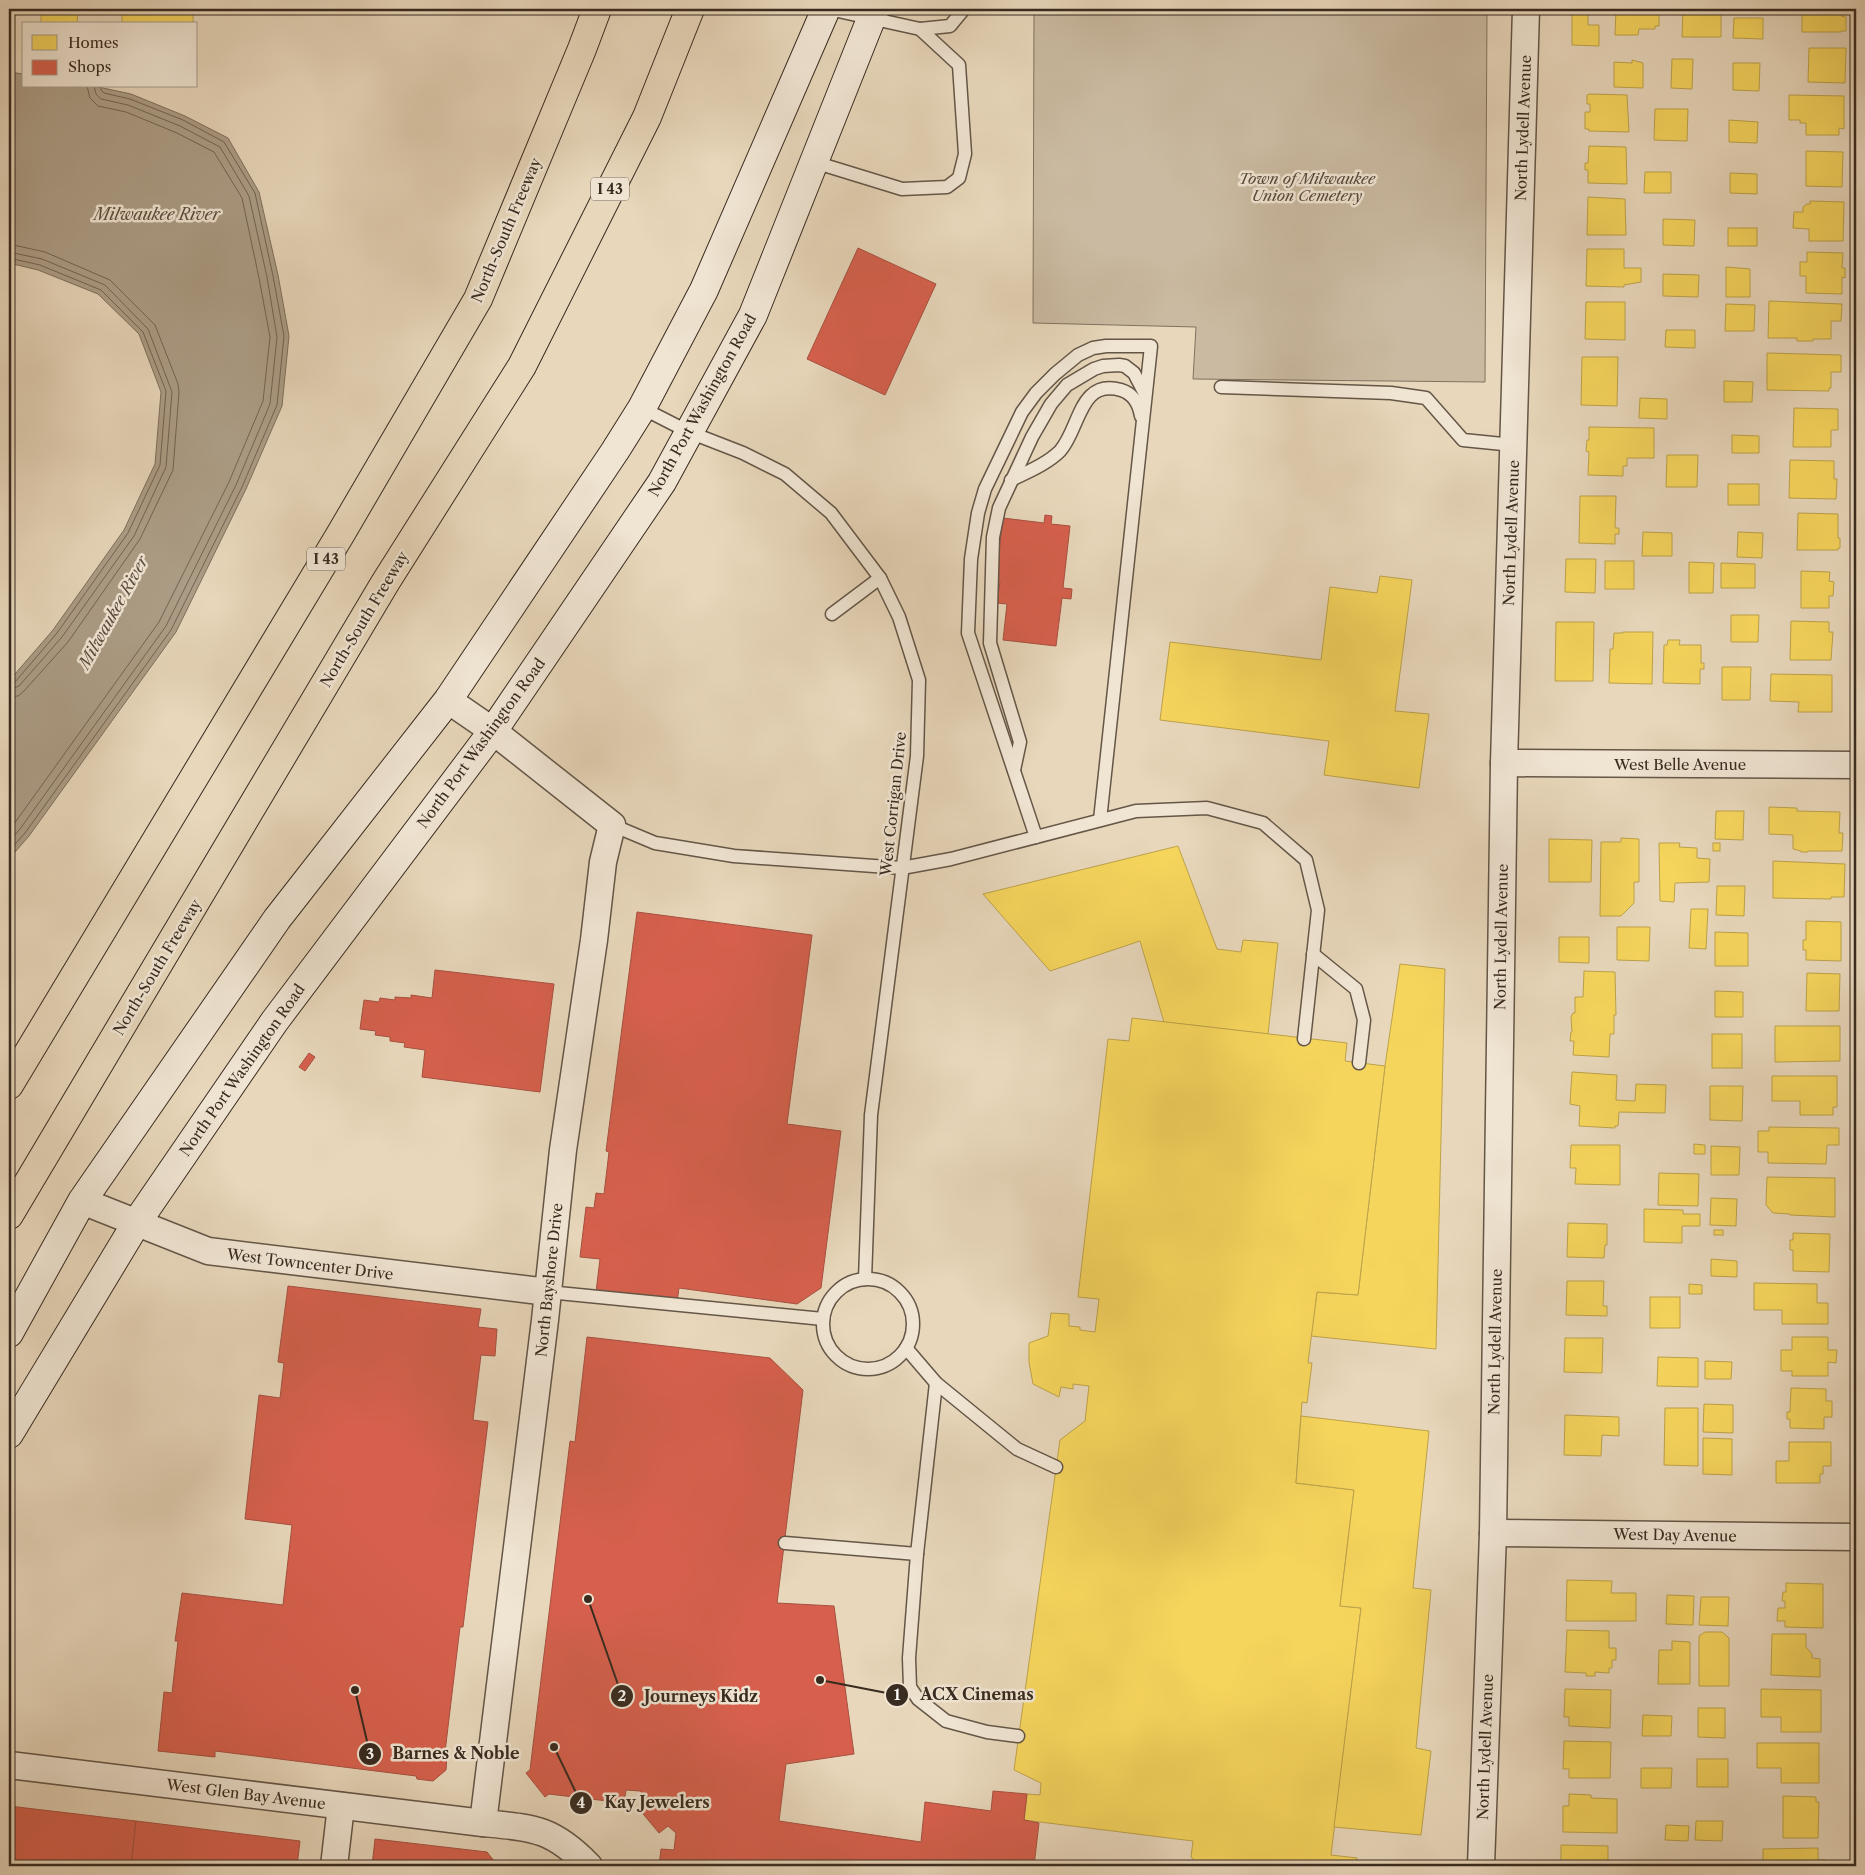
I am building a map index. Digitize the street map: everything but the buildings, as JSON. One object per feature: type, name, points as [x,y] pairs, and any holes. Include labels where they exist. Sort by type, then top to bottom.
[{"type":"highway","name":"North-South Freeway","points":[[9,1085],[340,535],[478,299],[597,9]]},
{"type":"highway","name":"North-South Freeway","points":[[9,1215],[386,583],[522,366],[646,117],[690,9]]},
{"type":"main road","points":[[9,1333],[82,1201],[277,919],[448,700],[642,408],[704,290],[828,9]]},
{"type":"main road","name":"North Port Washington Road","points":[[9,1434],[137,1222],[274,1022],[493,731],[662,482],[753,315],[874,13]]},
{"type":"street","name":"North Lydell Avenue","points":[[1481,1866],[1493,1533],[1504,763],[1526,9]]},
{"type":"street","points":[[448,700],[493,731],[612,826]]},
{"type":"street","name":"West Belle Avenue","points":[[1504,763],[1856,765]]},
{"type":"street","name":"North Bayshore Drive","points":[[484,1823],[548,1292],[563,1150],[594,940],[603,862],[612,826]]},
{"type":"street","name":"West Towncenter Drive","points":[[82,1201],[208,1251],[548,1292]]},
{"type":"street","name":"West Day Avenue","points":[[1493,1533],[1856,1537]]},
{"type":"street","name":"West Glen Bay Avenue","points":[[9,1765],[484,1823]]},
{"type":"street","points":[[334,1866],[341,1806]]},
{"type":"street","points":[[484,1823],[522,1827],[547,1833],[576,1853],[589,1866]]},
{"type":"lane","points":[[814,162],[902,189],[947,187],[959,178],[965,154],[958,65],[920,29],[874,13],[828,9]]},
{"type":"lane","points":[[920,29],[950,26],[964,9]]},
{"type":"lane","points":[[1036,837],[968,633],[975,525],[981,501],[1027,404],[1055,374],[1086,350],[1099,347],[1151,346],[1100,820]]},
{"type":"lane","points":[[1014,772],[1020,742],[990,643],[994,528],[999,508],[1011,480],[1051,404],[1067,385],[1076,378],[1103,366],[1125,366],[1138,378],[1146,396]]},
{"type":"lane","points":[[1221,387],[1391,393],[1426,398],[1463,440],[1513,445]]},
{"type":"lane","points":[[1011,480],[1044,463],[1059,452],[1087,400],[1097,391],[1115,389],[1132,395],[1140,410],[1143,423]]},
{"type":"lane","name":"West Corrigan Drive","points":[[642,408],[690,432],[743,452],[785,474],[831,514],[880,578],[899,618],[919,680],[917,756],[871,1115],[865,1279]]},
{"type":"lane","points":[[832,614],[880,578]]},
{"type":"lane","points":[[612,826],[655,843],[734,856],[902,868],[951,858],[1136,811],[1208,808],[1263,823],[1306,860],[1318,910],[1304,1039]]},
{"type":"lane","points":[[1313,954],[1356,988],[1364,1020],[1359,1063]]},
{"type":"lane","points":[[865,1279],[879,1280],[892,1286],[903,1295],[910,1307],[914,1321],[912,1335],[906,1348],[897,1359],[885,1366],[871,1369],[855,1367],[842,1360],[831,1349],[824,1335],[824,1320],[828,1304],[837,1292],[850,1283],[865,1279]]},
{"type":"lane","points":[[548,1292],[824,1320]]},
{"type":"lane","points":[[906,1348],[936,1383],[1017,1449],[1056,1467]]},
{"type":"lane","points":[[936,1383],[917,1554],[909,1658],[910,1687],[918,1700],[946,1721],[986,1732],[1018,1736]]},
{"type":"lane","points":[[785,1543],[917,1554]]},
{"type":"green space","name":"Town of Milwaukee Union Cemetery","points":[[1034,9],[1487,9],[1485,382],[1193,379],[1196,327],[1033,323]]},
{"type":"water","name":"Milwaukee River","points":[[9,72],[22,74],[22,88],[103,88],[131,94],[185,116],[228,138],[259,192],[278,275],[289,336],[282,406],[246,489],[176,632],[29,836],[9,859],[9,681],[53,630],[124,530],[155,464],[161,392],[139,334],[98,294],[38,270],[9,263]]},
{"type":"place","name":"Journeys Kidz","points":[[588,1599]]},
{"type":"place","name":"ACX Cinemas","points":[[820,1680]]},
{"type":"place","name":"Barnes & Noble","points":[[355,1690]]},
{"type":"place","name":"Kay Jewelers","points":[[554,1747]]}]
